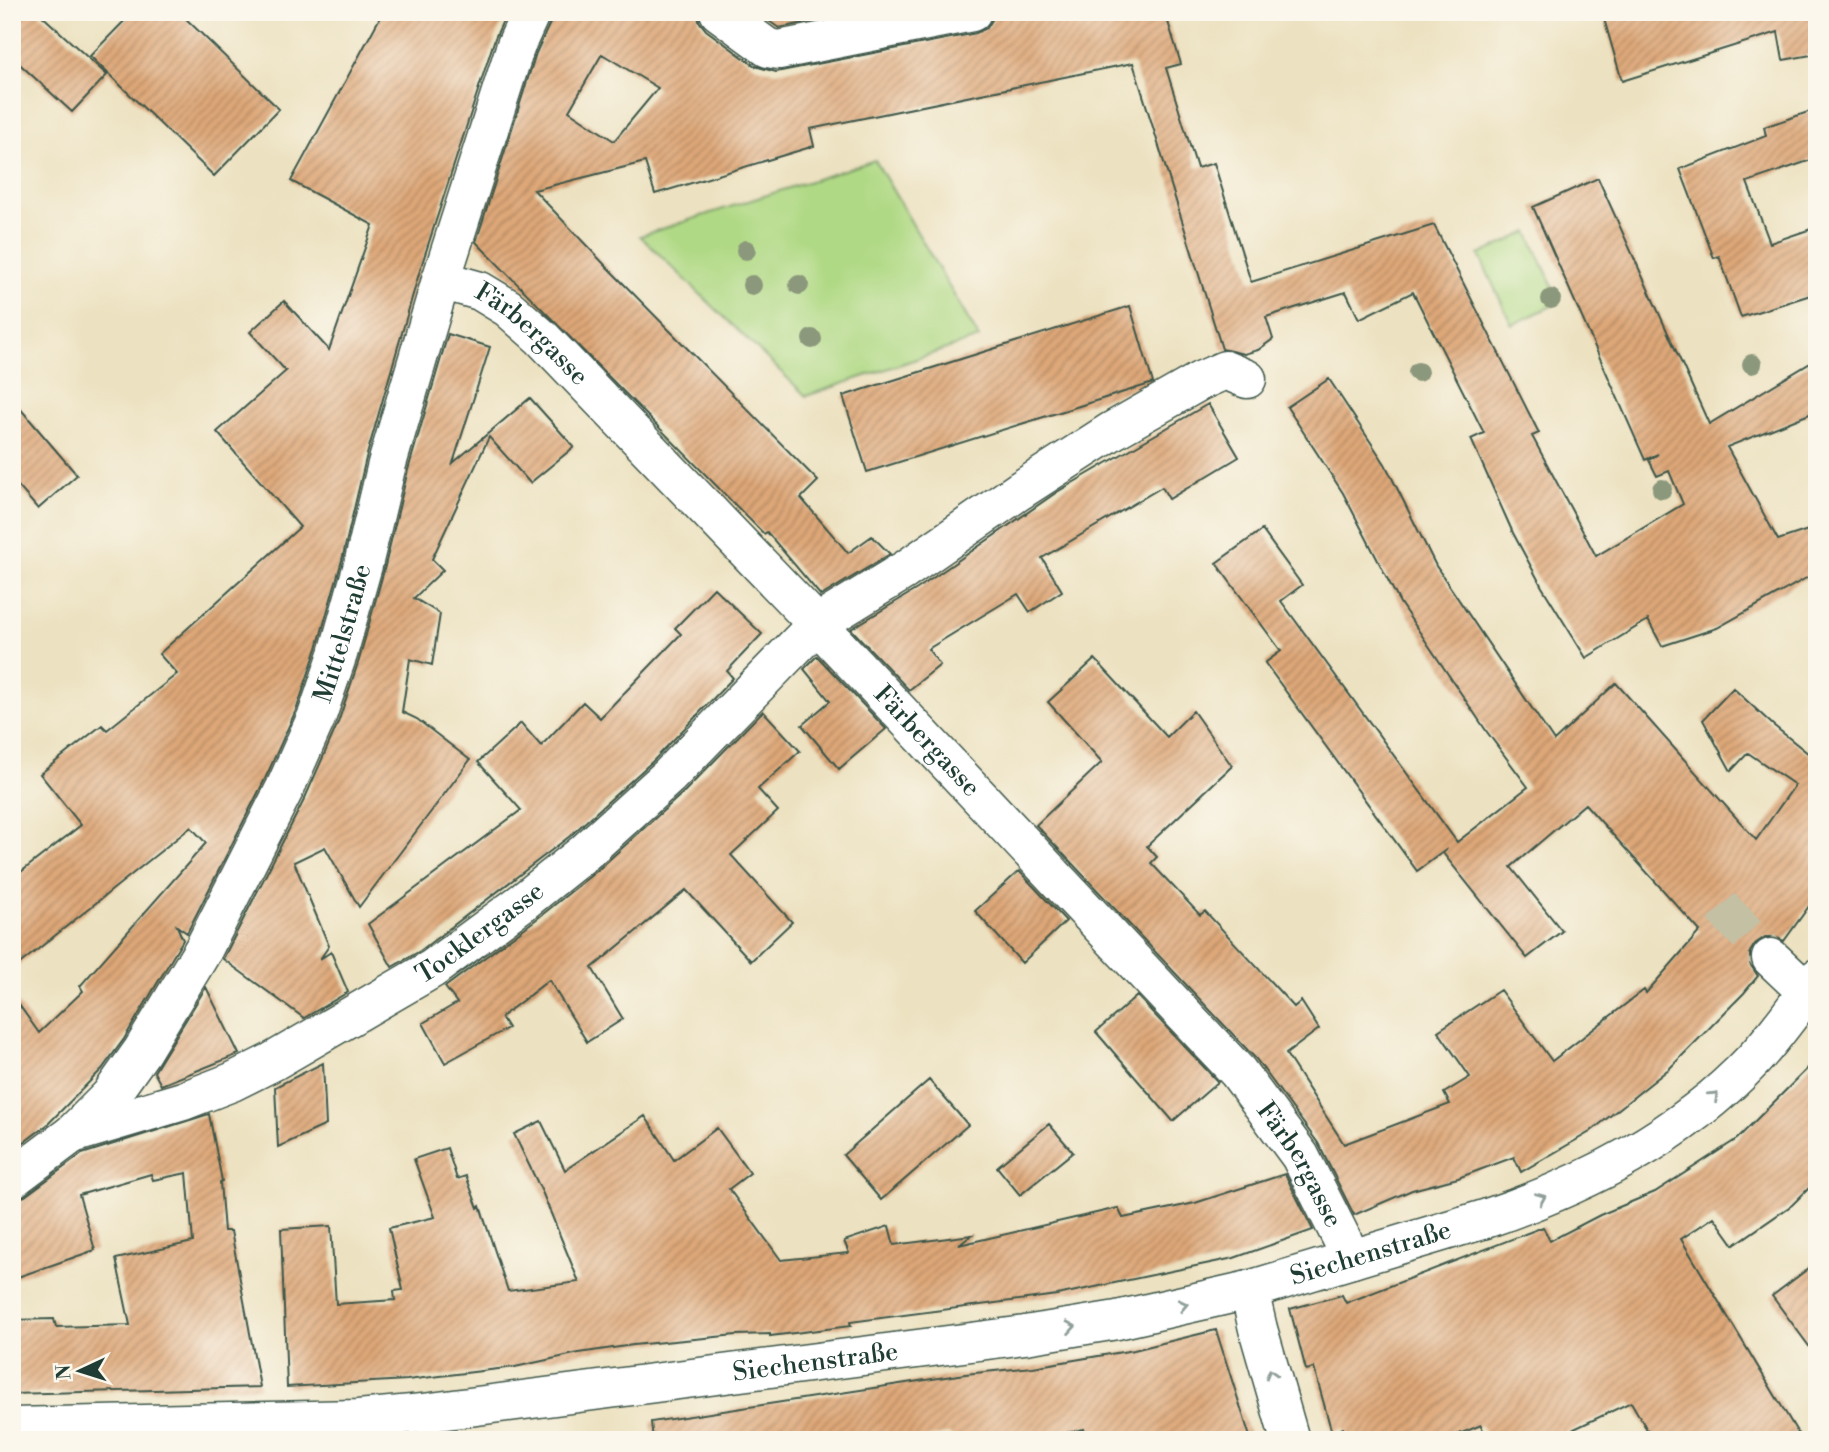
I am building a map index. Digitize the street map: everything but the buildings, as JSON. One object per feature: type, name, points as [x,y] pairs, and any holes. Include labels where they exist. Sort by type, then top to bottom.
[{"type":"street","name":"Mittelstraße","points":[[12,1179],[72,1134],[110,1096],[142,1051],[182,987],[272,815],[317,716],[338,654],[387,464],[441,280],[516,45],[531,12]]},
{"type":"street","points":[[719,12],[768,48],[779,50],[972,12]]},
{"type":"street","name":"Färbergasse","points":[[441,280],[480,291],[508,308],[542,338],[817,624],[1238,1072],[1300,1156],[1352,1259]]},
{"type":"street","name":"Tocklergasse","points":[[72,1134],[183,1101],[232,1082],[272,1062],[432,969],[584,853],[668,776],[817,624],[905,570],[1112,431],[1200,381],[1225,370],[1247,379]]},
{"type":"street","points":[[1772,958],[1811,984]]},
{"type":"street","name":"Siechenstraße","points":[[12,1427],[349,1429],[482,1406],[1025,1335],[1116,1320],[1249,1290],[1517,1208],[1596,1174],[1661,1139],[1702,1107],[1754,1059],[1811,984]]},
{"type":"street","points":[[1249,1290],[1290,1440]]},
{"type":"green space","points":[[875,160],[979,338],[806,396],[640,236]]},
{"type":"green space","points":[[1528,232],[1560,302],[1512,325],[1479,255]]},
{"type":"tunnel","points":[[1721,907],[1771,958]]}]
